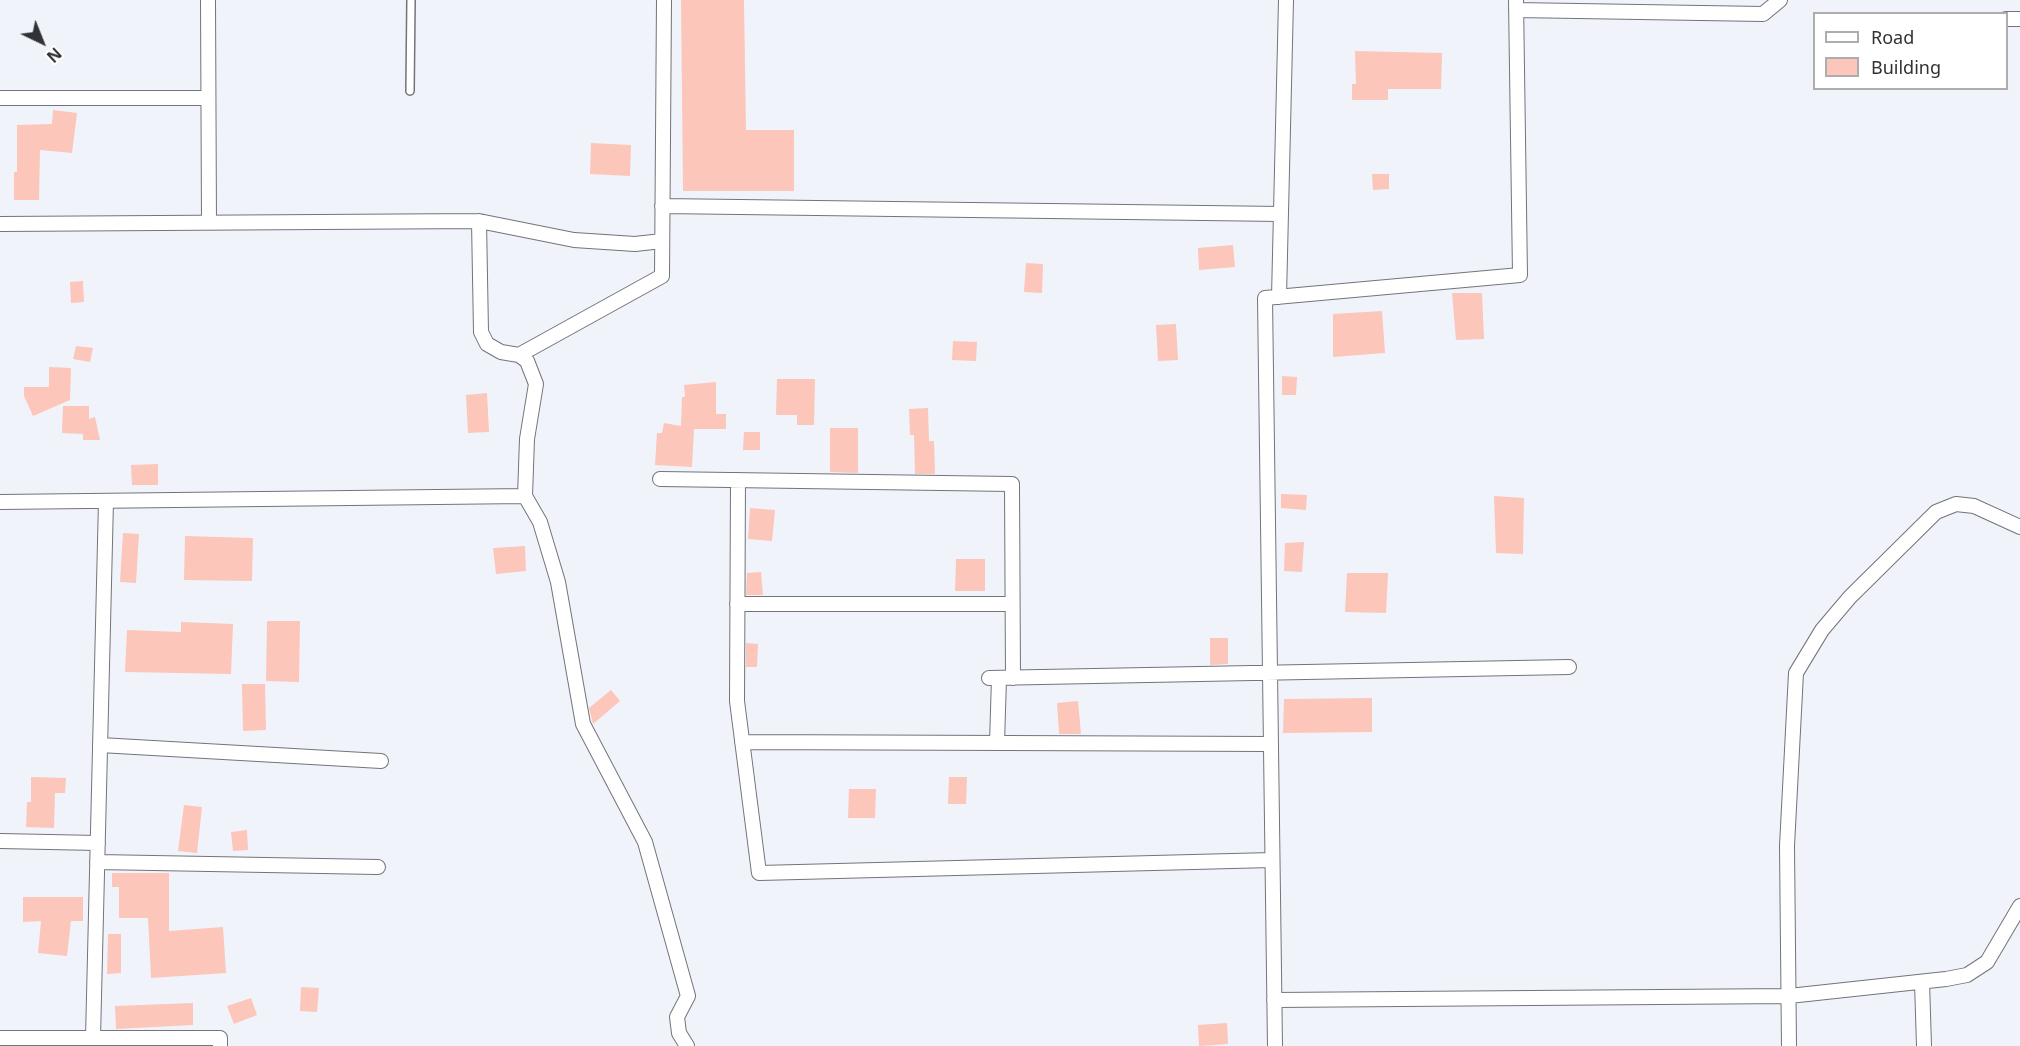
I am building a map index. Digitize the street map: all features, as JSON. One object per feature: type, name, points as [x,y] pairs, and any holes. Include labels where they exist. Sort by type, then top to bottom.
[{"type":"street","points":[[208,0],[209,222]]},
{"type":"street","points":[[519,355],[662,276],[664,0]]},
{"type":"street","points":[[1279,297],[1286,0]]},
{"type":"street","points":[[1275,1046],[1264,298],[1520,275],[1516,5],[1763,14],[1780,0]]},
{"type":"street","points":[[0,98],[208,98]]},
{"type":"street","points":[[662,206],[1281,214]]},
{"type":"street","points":[[0,224],[479,221],[574,240],[635,244],[662,241]]},
{"type":"street","points":[[479,221],[481,332],[487,344],[501,352],[519,355],[527,361],[536,384],[527,439],[525,496],[540,522],[558,582],[583,724],[645,842],[688,996],[677,1017],[679,1033],[687,1046]]},
{"type":"street","points":[[660,479],[1012,484],[1012,604],[1000,678],[997,743]]},
{"type":"street","points":[[738,480],[737,701],[759,873],[1272,860]]},
{"type":"street","points":[[0,502],[525,496]]},
{"type":"street","points":[[93,1038],[106,501]]},
{"type":"street","points":[[1789,1046],[1787,846],[1796,673],[1822,630],[1850,597],[1936,512],[1956,504],[1974,506],[2020,526]]},
{"type":"street","points":[[737,604],[1012,604]]},
{"type":"street","points":[[1000,678],[1569,667]]},
{"type":"street","points":[[742,742],[1270,744]]},
{"type":"street","points":[[100,745],[381,761]]},
{"type":"street","points":[[0,841],[98,843]]},
{"type":"street","points":[[97,862],[378,867]]},
{"type":"street","points":[[1274,1000],[1789,996],[1922,982],[1967,975],[1987,962],[2020,906]]},
{"type":"street","points":[[1922,982],[1924,1046]]},
{"type":"street","points":[[0,1038],[220,1038],[220,1046]]},
{"type":"lane","points":[[410,91],[411,0]]},
{"type":"building","points":[[681,0],[744,0],[746,130],[794,130],[794,191],[683,191]]},
{"type":"building","points":[[1355,51],[1442,53],[1441,89],[1388,89],[1388,100],[1352,100],[1352,84],[1356,84]]},
{"type":"building","points":[[53,110],[77,113],[72,153],[40,150],[39,200],[14,200],[14,172],[17,172],[17,125],[52,124]]},
{"type":"building","points":[[591,143],[631,145],[630,176],[590,174]]},
{"type":"building","points":[[1372,174],[1389,174],[1389,189],[1373,190]]},
{"type":"building","points":[[1233,245],[1235,267],[1199,270],[1198,248]]},
{"type":"building","points":[[1026,263],[1043,264],[1042,293],[1024,292]]},
{"type":"building","points":[[83,281],[84,302],[71,303],[70,282]]},
{"type":"building","points":[[1452,293],[1482,293],[1484,339],[1456,340]]},
{"type":"building","points":[[1382,311],[1385,353],[1333,357],[1333,314]]},
{"type":"building","points":[[1176,324],[1178,360],[1158,361],[1156,325]]},
{"type":"building","points":[[953,341],[977,342],[976,361],[952,360]]},
{"type":"building","points":[[76,346],[93,348],[90,362],[73,359]]},
{"type":"building","points":[[49,367],[71,368],[70,400],[33,416],[24,396],[24,387],[49,387]]},
{"type":"building","points":[[1282,376],[1297,377],[1296,395],[1282,395]]},
{"type":"building","points":[[777,379],[815,379],[814,425],[797,425],[797,415],[776,415]]},
{"type":"building","points":[[716,382],[716,414],[726,414],[726,429],[694,429],[692,467],[655,465],[657,433],[662,433],[664,423],[681,426],[682,397],[685,397],[684,385]]},
{"type":"building","points":[[487,393],[489,432],[468,433],[466,395]]},
{"type":"building","points":[[63,406],[89,406],[89,419],[95,417],[100,440],[83,440],[83,434],[62,433]]},
{"type":"building","points":[[928,408],[929,441],[934,441],[935,474],[915,474],[914,435],[910,435],[909,409]]},
{"type":"building","points":[[830,428],[858,428],[858,473],[830,472]]},
{"type":"building","points":[[744,432],[760,432],[760,450],[743,450]]},
{"type":"building","points":[[158,464],[158,485],[132,485],[131,465]]},
{"type":"building","points":[[1281,494],[1307,495],[1306,510],[1281,508]]},
{"type":"building","points":[[1494,496],[1524,498],[1523,554],[1496,553]]},
{"type":"building","points":[[750,508],[775,510],[772,541],[748,539]]},
{"type":"building","points":[[123,533],[139,534],[136,583],[120,582]]},
{"type":"building","points":[[185,536],[253,538],[252,581],[184,580]]},
{"type":"building","points":[[1304,542],[1302,572],[1284,571],[1285,543]]},
{"type":"building","points":[[525,546],[526,571],[496,574],[493,548]]},
{"type":"building","points":[[956,559],[985,559],[985,591],[955,591]]},
{"type":"building","points":[[761,572],[763,595],[746,595],[747,573]]},
{"type":"building","points":[[1347,573],[1388,573],[1386,613],[1345,612]]},
{"type":"building","points":[[267,621],[300,621],[299,682],[266,681]]},
{"type":"building","points":[[181,622],[233,624],[231,674],[125,672],[127,630],[181,632]]},
{"type":"building","points":[[1210,638],[1228,638],[1228,664],[1210,665]]},
{"type":"building","points":[[746,643],[758,644],[757,667],[746,667]]},
{"type":"building","points":[[242,684],[265,684],[266,730],[243,731]]},
{"type":"building","points":[[611,690],[620,701],[593,724],[589,708]]},
{"type":"building","points":[[1372,698],[1372,732],[1283,733],[1284,699]]},
{"type":"building","points":[[1078,701],[1081,734],[1059,734],[1057,703]]},
{"type":"building","points":[[31,777],[66,778],[65,793],[55,793],[54,828],[26,827],[27,802],[31,802]]},
{"type":"building","points":[[949,777],[967,777],[966,804],[948,804]]},
{"type":"building","points":[[849,789],[876,789],[875,818],[848,818]]},
{"type":"building","points":[[184,805],[202,807],[197,853],[178,851]]},
{"type":"building","points":[[247,830],[248,850],[233,851],[231,832]]},
{"type":"building","points":[[112,873],[169,873],[169,931],[223,927],[226,973],[151,978],[148,918],[119,918],[119,887],[112,887]]},
{"type":"building","points":[[23,897],[83,897],[83,921],[71,921],[67,956],[38,953],[41,921],[23,922]]},
{"type":"building","points":[[108,934],[121,934],[121,973],[107,974]]},
{"type":"building","points":[[301,987],[319,988],[317,1012],[300,1011]]},
{"type":"building","points":[[251,998],[257,1015],[234,1024],[227,1006]]},
{"type":"building","points":[[193,1003],[193,1025],[116,1029],[115,1006]]},
{"type":"building","points":[[1227,1023],[1228,1044],[1199,1046],[1198,1025]]}]
